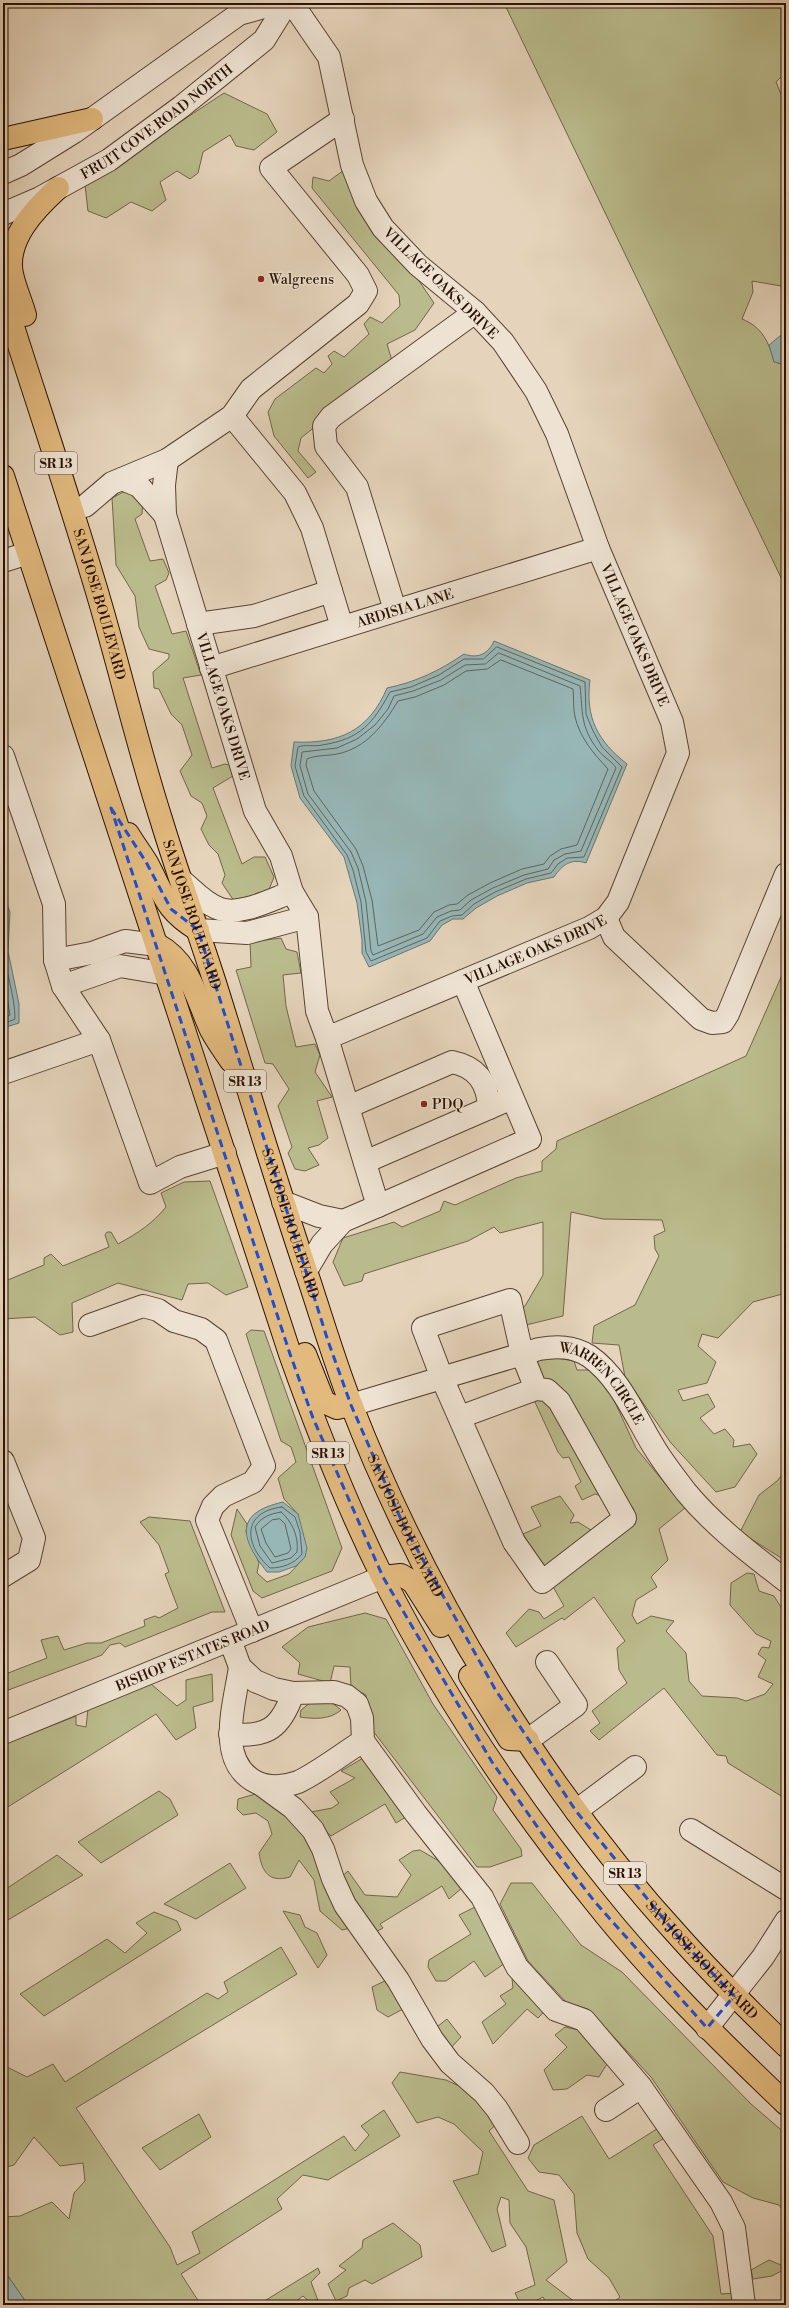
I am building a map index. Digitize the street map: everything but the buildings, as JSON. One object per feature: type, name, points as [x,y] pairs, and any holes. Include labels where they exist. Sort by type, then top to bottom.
[{"type":"main road","points":[[3,139],[92,119]]},
{"type":"main road","points":[[58,188],[36,208],[23,226],[14,248],[11,272],[108,582],[99,599]]},
{"type":"main road","name":"SAN JOSE BOULEVARD","points":[[3,295],[99,599],[160,818],[198,930],[328,1341],[351,1405],[403,1524],[435,1586],[491,1683],[576,1811],[626,1875],[675,1933],[734,1996],[786,2046]]},
{"type":"main road","name":"SR 13","points":[[3,476],[281,1326],[313,1418],[383,1577],[432,1666],[488,1756],[543,1835],[600,1908],[646,1963],[707,2028],[786,2104]]},
{"type":"main road","points":[[111,808],[146,862],[171,909],[180,919],[198,930]]},
{"type":"main road","points":[[157,945],[169,951],[195,988],[212,1030],[247,1088]]},
{"type":"main road","points":[[281,1326],[299,1338],[324,1402],[337,1408],[351,1405]]},
{"type":"main road","points":[[383,1577],[401,1575],[413,1582],[509,1739],[528,1740]]},
{"type":"street","points":[[3,173],[21,165],[92,119],[239,14],[278,3]]},
{"type":"street","name":"FRUIT COVE ROAD NORTH","points":[[3,214],[58,188],[108,160],[181,107],[264,40],[288,3]]},
{"type":"street","name":"VILLAGE OAKS DRIVE","points":[[165,516],[255,811],[281,856],[292,892],[307,917],[317,1011],[327,1038],[588,928],[606,918],[618,902],[678,753],[672,722],[598,548],[557,434],[536,391],[502,342],[475,312],[418,265],[383,228],[366,201],[352,165],[329,57],[292,3]]},
{"type":"street","points":[[85,506],[112,483],[167,460],[232,416],[251,389],[358,304],[366,292],[358,275],[271,168],[343,119]]},
{"type":"street","points":[[395,610],[357,487],[326,446],[324,426],[332,417],[475,312]]},
{"type":"street","points":[[232,416],[295,493],[312,528],[342,627]]},
{"type":"street","points":[[165,516],[164,484],[167,460]]},
{"type":"street","points":[[122,479],[139,486],[165,516]]},
{"type":"street","name":"ARDISIA LANE","points":[[211,668],[598,548]]},
{"type":"street","points":[[3,561],[28,553]]},
{"type":"street","points":[[198,624],[254,616],[331,591]]},
{"type":"street","points":[[3,756],[54,904],[56,960],[63,986],[99,1040],[150,1183],[180,1167],[225,1153]]},
{"type":"street","points":[[606,918],[614,938],[701,1019],[712,1023],[723,1022],[728,1014],[786,874]]},
{"type":"street","points":[[182,881],[208,903],[220,909],[240,909],[292,892]]},
{"type":"street","points":[[198,930],[246,933],[307,917]]},
{"type":"street","points":[[56,960],[92,953],[125,941],[157,945]]},
{"type":"street","points":[[63,986],[120,966],[167,974]]},
{"type":"street","points":[[306,1271],[322,1244],[343,1221],[530,1139],[463,981]]},
{"type":"street","points":[[327,1038],[378,1206]]},
{"type":"street","points":[[3,1073],[99,1040]]},
{"type":"street","points":[[348,1107],[452,1062],[465,1065],[480,1078],[488,1092],[489,1108]]},
{"type":"street","points":[[365,1162],[512,1098]]},
{"type":"street","points":[[283,1202],[319,1216],[343,1221]]},
{"type":"street","points":[[460,1417],[536,1389],[547,1390],[559,1401],[625,1518],[542,1582],[514,1542],[442,1378],[423,1328],[510,1300],[522,1354],[536,1389]]},
{"type":"street","points":[[90,1325],[143,1306],[158,1310],[174,1321],[201,1329],[216,1340],[264,1466],[253,1482],[223,1496],[213,1506],[207,1520],[252,1631]]},
{"type":"street","name":"WARREN CIRCLE","points":[[351,1405],[522,1354],[558,1346],[578,1350],[590,1357],[619,1388],[658,1453],[687,1492],[739,1545],[786,1581]]},
{"type":"street","points":[[3,1461],[34,1538],[29,1560],[3,1576]]},
{"type":"street","name":"BISHOP ESTATES ROAD","points":[[3,1733],[383,1577]]},
{"type":"street","points":[[230,1640],[240,1667],[255,1681],[274,1689],[293,1693],[334,1692],[347,1696],[357,1704],[362,1718],[362,1741],[416,1814],[482,1897],[517,1967],[556,2010],[584,2020],[641,2087],[722,2202],[734,2228],[744,2305]]},
{"type":"street","points":[[528,1740],[576,1705],[547,1662]]},
{"type":"street","points":[[240,1667],[230,1734],[232,1752],[240,1770],[250,1779],[263,1786],[293,1808],[313,1830],[323,1849],[332,1879],[345,1906],[398,1980],[432,2039],[450,2063],[484,2093],[518,2142]]},
{"type":"street","points":[[230,1734],[260,1734],[275,1726],[286,1713],[293,1693]]},
{"type":"street","points":[[263,1786],[281,1786],[298,1782],[362,1741]]},
{"type":"street","points":[[576,1811],[635,1767]]},
{"type":"street","points":[[691,1830],[786,1889]]},
{"type":"street","points":[[707,2028],[734,1996],[786,1921]]},
{"type":"street","points":[[606,2110],[641,2087]]},
{"type":"highlighted area","points":[[111,808],[146,862],[171,909],[198,930],[328,1341],[351,1405],[403,1524],[495,1689],[576,1811],[680,1939],[734,1996],[707,2028],[595,1902],[543,1835],[492,1762],[383,1577],[313,1418],[290,1354]]},
{"type":"green space","points":[[504,3],[786,3],[786,72],[776,82],[786,106],[786,280],[781,286],[752,281],[753,292],[742,319],[755,326],[764,336],[770,348],[774,362],[786,365],[786,588]]},
{"type":"green space","points":[[224,93],[267,114],[277,132],[254,150],[236,146],[230,135],[203,152],[198,173],[190,179],[177,171],[160,182],[166,200],[152,211],[131,202],[106,218],[88,211],[85,185]]},
{"type":"green space","points":[[344,170],[357,208],[417,278],[434,303],[415,330],[387,344],[393,364],[301,438],[298,451],[316,472],[308,478],[274,436],[268,412],[275,399],[316,368],[324,373],[332,364],[328,356],[334,351],[344,357],[369,334],[364,324],[370,317],[382,323],[400,306],[399,295],[312,188],[313,177],[329,181]]},
{"type":"green space","points":[[127,490],[143,499],[142,514],[135,519],[150,561],[163,559],[169,573],[166,580],[155,586],[172,634],[186,631],[201,675],[183,678],[212,768],[225,764],[233,766],[233,776],[213,788],[242,864],[254,857],[265,857],[274,877],[268,892],[234,901],[222,883],[225,875],[218,854],[209,845],[201,829],[207,816],[202,803],[191,796],[180,771],[192,755],[182,725],[171,714],[159,689],[154,688],[153,672],[169,658],[169,654],[149,649],[139,627],[135,596],[116,565],[112,498]]},
{"type":"green space","points":[[281,938],[286,949],[297,952],[301,973],[283,975],[286,1006],[296,1047],[315,1044],[320,1055],[315,1072],[332,1097],[317,1101],[328,1138],[319,1145],[308,1148],[319,1165],[305,1171],[295,1169],[288,1153],[292,1147],[278,1106],[289,1089],[273,1064],[265,1063],[236,970],[251,967],[250,942]]},
{"type":"green space","points":[[786,966],[786,1293],[753,1302],[718,1338],[702,1334],[698,1346],[716,1362],[707,1383],[678,1390],[683,1401],[708,1394],[715,1407],[700,1418],[714,1434],[725,1429],[734,1440],[733,1447],[750,1444],[757,1454],[735,1487],[716,1492],[671,1443],[625,1377],[619,1345],[592,1343],[594,1326],[635,1305],[659,1256],[655,1249],[654,1236],[665,1231],[662,1220],[603,1219],[571,1212],[563,1316],[526,1325],[520,1309],[525,1306],[543,1275],[543,1222],[500,1233],[494,1227],[468,1241],[364,1274],[362,1281],[344,1286],[333,1262],[343,1238],[394,1222],[402,1227],[440,1211],[444,1201],[455,1205],[516,1178],[542,1171],[542,1161],[556,1149],[557,1141],[746,1056]]},
{"type":"green space","points":[[210,1181],[248,1287],[226,1295],[208,1283],[188,1284],[182,1300],[118,1283],[72,1303],[73,1332],[60,1335],[35,1317],[3,1319],[3,1282],[44,1265],[44,1258],[51,1254],[63,1266],[109,1247],[105,1235],[107,1232],[111,1232],[118,1244],[144,1228],[166,1207],[161,1193],[184,1182]]},
{"type":"green space","points":[[251,1330],[264,1331],[342,1548],[332,1571],[262,1598],[253,1591],[231,1535],[237,1509],[247,1524],[246,1532],[259,1563],[257,1573],[267,1582],[289,1574],[305,1557],[298,1514],[284,1499],[278,1478],[296,1462],[291,1447],[281,1441],[246,1334]]},
{"type":"green space","points":[[557,1358],[574,1361],[577,1370],[592,1370],[607,1385],[636,1448],[685,1508],[659,1529],[668,1560],[651,1577],[657,1587],[636,1600],[632,1615],[637,1624],[651,1616],[674,1621],[666,1631],[686,1653],[689,1681],[702,1696],[737,1698],[746,1701],[765,1694],[773,1684],[758,1677],[766,1660],[758,1654],[762,1647],[769,1648],[771,1641],[756,1634],[730,1605],[731,1583],[747,1573],[754,1574],[759,1591],[774,1596],[786,1615],[786,1799],[728,1763],[726,1756],[717,1755],[664,1688],[599,1740],[590,1731],[600,1723],[592,1711],[627,1683],[619,1670],[617,1648],[625,1641],[594,1597],[564,1620],[562,1618],[516,1647],[506,1633],[529,1609],[539,1612],[544,1619],[564,1606],[523,1534],[541,1526],[531,1507],[560,1496],[574,1515],[570,1523],[578,1522],[591,1530],[604,1521],[614,1520],[634,1509],[623,1496],[610,1499],[595,1494],[582,1500],[575,1486],[581,1482],[569,1457],[563,1458],[558,1452],[534,1400],[531,1373],[539,1359]]},
{"type":"green space","points":[[786,1470],[786,1561],[740,1532],[759,1495],[777,1481]]},
{"type":"green space","points":[[149,1517],[190,1521],[225,1612],[212,1612],[125,1647],[120,1643],[110,1645],[102,1655],[3,1692],[3,1675],[47,1658],[41,1640],[58,1636],[64,1650],[87,1643],[101,1643],[145,1626],[144,1620],[155,1616],[159,1618],[178,1608],[165,1574],[169,1572],[159,1545],[140,1522]]},
{"type":"green space","points":[[365,1613],[386,1619],[433,1704],[497,1797],[493,1810],[521,1849],[522,1856],[490,1867],[477,1867],[370,1727],[366,1695],[351,1687],[350,1667],[334,1666],[330,1683],[298,1674],[300,1663],[282,1647],[308,1627]]},
{"type":"green space","points":[[212,1674],[213,1701],[193,1707],[196,1728],[176,1740],[156,1714],[3,1810],[3,1745],[76,1716],[76,1725],[86,1727],[88,1709],[151,1684],[177,1706],[186,1700],[186,1680]]},
{"type":"green space","points":[[316,1698],[330,1701],[341,1710],[332,1716],[327,1717],[300,1717],[301,1710]]},
{"type":"green space","points":[[365,1757],[406,1817],[396,1823],[385,1804],[331,1836],[308,1816],[311,1812],[332,1808],[339,1803],[330,1792],[355,1778],[341,1771]]},
{"type":"green space","points":[[159,1791],[170,1799],[178,1815],[101,1863],[78,1842]]},
{"type":"green space","points":[[259,1793],[296,1818],[355,1927],[342,1930],[320,1911],[314,1880],[299,1860],[290,1877],[272,1877],[265,1871],[260,1860],[259,1853],[272,1834],[268,1821],[256,1813],[243,1815],[237,1809],[238,1799]]},
{"type":"green space","points":[[420,1850],[439,1861],[462,1888],[449,1899],[442,1886],[380,1924],[383,1928],[374,1933],[338,1880],[348,1871],[365,1895],[397,1897],[411,1875],[399,1860],[413,1851]]},
{"type":"green space","points":[[57,1855],[83,1875],[3,1923],[3,1891]]},
{"type":"green space","points":[[230,1863],[246,1888],[196,1919],[164,1904]]},
{"type":"green space","points":[[511,1883],[532,1883],[581,1945],[622,1972],[751,2104],[786,2134],[786,2214],[779,2205],[753,2198],[723,2182],[651,2077],[588,2009],[567,2003],[528,1961],[500,1904]]},
{"type":"green space","points":[[479,1905],[508,1961],[485,1977],[474,1961],[446,1981],[436,1981],[428,1967],[429,1960],[471,1934],[459,1915]]},
{"type":"green space","points":[[283,1911],[300,1915],[305,1927],[317,1933],[327,1955],[318,1968]]},
{"type":"green space","points":[[154,1912],[177,1921],[181,1930],[44,2016],[20,1994],[107,1939],[125,1953],[147,1933],[136,1923]]},
{"type":"green space","points":[[281,1947],[297,1974],[76,2108],[170,2247],[177,2265],[200,2253],[192,2232],[344,2136],[355,2151],[369,2135],[361,2126],[384,2110],[400,2136],[328,2180],[303,2175],[277,2199],[282,2209],[181,2274],[201,2305],[33,2305],[26,2302],[3,2269],[3,2217],[20,2216],[52,2202],[69,2219],[74,2193],[85,2181],[83,2163],[60,2166],[34,2137],[14,2165],[3,2168],[3,2065],[27,2077],[53,2064],[65,2082],[207,1993],[218,1999],[228,1992],[224,1982]]},
{"type":"green space","points":[[519,1975],[548,2008],[538,2018],[527,2009],[493,2044],[482,2022],[506,2004],[500,1996],[513,1988],[512,1979]]},
{"type":"green space","points":[[389,1979],[403,2009],[388,2017],[377,2010],[372,1987]]},
{"type":"green space","points":[[447,2019],[461,2037],[448,2051],[433,2030]]},
{"type":"green space","points":[[565,2027],[579,2030],[608,2062],[599,2077],[587,2075],[567,2089],[553,2090],[544,2070],[567,2047],[555,2035]]},
{"type":"green space","points":[[400,2072],[446,2080],[470,2091],[499,2122],[489,2131],[528,2191],[554,2200],[567,2262],[546,2280],[579,2305],[547,2305],[543,2297],[528,2305],[521,2305],[515,2293],[535,2285],[526,2247],[510,2223],[509,2200],[501,2197],[497,2209],[506,2246],[492,2252],[453,2181],[478,2174],[483,2152],[454,2124],[438,2117],[417,2123],[392,2083]]},
{"type":"green space","points":[[199,2114],[211,2137],[160,2170],[142,2148]]},
{"type":"green space","points":[[582,2116],[609,2159],[660,2127],[666,2137],[653,2145],[713,2236],[721,2294],[735,2293],[737,2305],[610,2305],[620,2297],[609,2278],[588,2259],[577,2233],[574,2194],[559,2175],[539,2172],[528,2158],[534,2145]]},
{"type":"green space","points":[[393,2223],[420,2245],[422,2257],[372,2284],[365,2280],[349,2288],[347,2296],[336,2301],[328,2284],[346,2270],[339,2266],[362,2248],[363,2240]]},
{"type":"green space","points":[[769,2260],[781,2265],[785,2269],[772,2276],[753,2279],[751,2270]]},
{"type":"green space","points":[[318,2268],[320,2273],[311,2282],[319,2303],[313,2305],[303,2296],[291,2305],[258,2305]]},
{"type":"water","points":[[786,331],[786,365],[774,362],[769,345]]},
{"type":"water","points":[[494,641],[590,680],[590,706],[596,728],[608,747],[627,764],[586,863],[576,861],[571,862],[560,869],[554,877],[527,883],[497,896],[476,908],[463,919],[453,919],[442,925],[430,941],[369,967],[362,953],[362,940],[357,903],[344,857],[300,798],[291,766],[294,742],[325,740],[351,732],[362,725],[371,715],[380,703],[387,688],[408,683],[427,675],[446,666],[464,654],[478,656],[486,652]]},
{"type":"water","points":[[3,894],[10,912],[8,951],[19,1004],[19,1023],[3,1028]]},
{"type":"water","points":[[283,1502],[298,1514],[307,1548],[305,1557],[296,1566],[279,1572],[267,1572],[251,1548],[247,1538],[246,1528],[249,1520],[256,1513],[267,1507]]},
{"type":"water","points":[[3,2269],[26,2302],[33,2305],[3,2305]]},
{"type":"place","name":"Walgreens","points":[[261,279]]},
{"type":"place","name":"PDQ","points":[[424,1104]]}]
